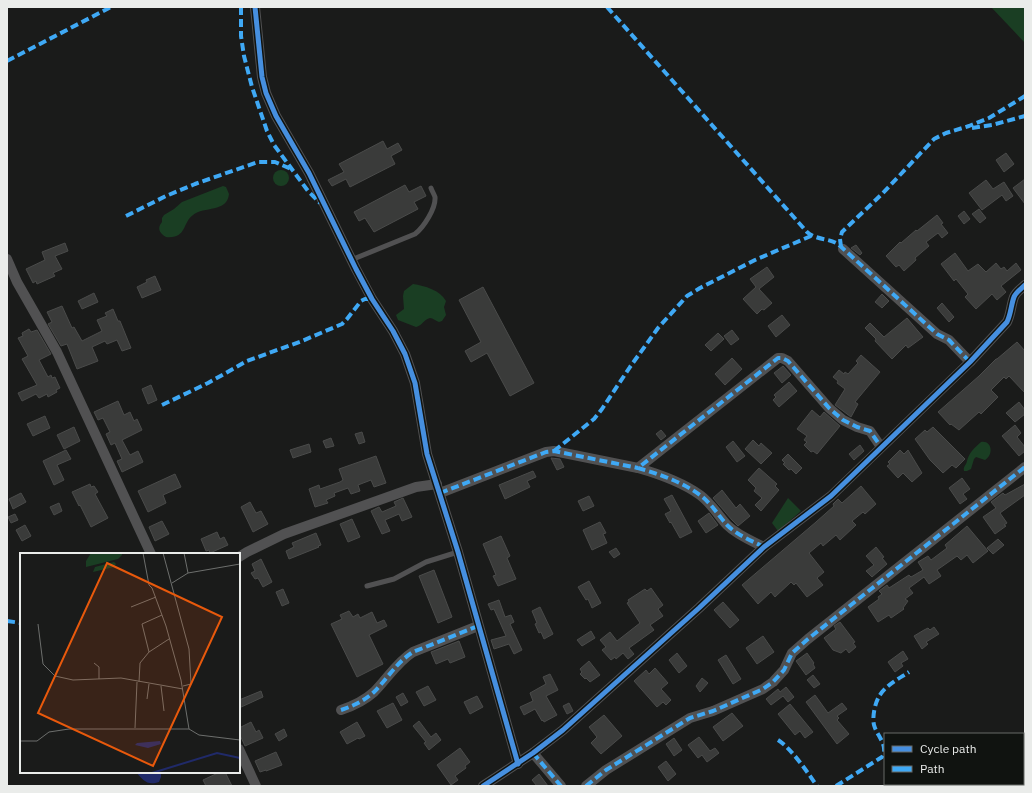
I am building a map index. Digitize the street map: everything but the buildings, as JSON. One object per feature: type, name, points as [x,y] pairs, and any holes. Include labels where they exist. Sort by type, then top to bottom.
[{"type":"street","points":[[255,7],[259,52],[266,93],[276,116],[309,173],[351,260],[372,299],[393,331],[405,354],[415,383],[426,454],[458,552],[518,764]]},
{"type":"street","points":[[843,249],[937,334],[949,340],[970,362]]},
{"type":"street","points":[[7,259],[17,282],[58,354],[151,553]]},
{"type":"street","points":[[483,786],[534,753],[563,730],[764,547],[831,496],[970,362],[1007,322],[1014,297],[1025,285]]},
{"type":"street","points":[[638,468],[778,358],[788,361],[835,414],[857,427],[870,431],[881,447]]},
{"type":"street","points":[[240,556],[271,539],[416,487],[438,488],[546,452],[554,451],[638,468],[695,491],[710,503],[734,531],[764,547]]},
{"type":"street","points":[[586,786],[606,770],[690,718],[713,711],[763,689],[774,682],[784,670],[792,653],[808,639],[1025,468]]},
{"type":"street","points":[[341,710],[355,705],[373,693],[408,655],[478,626]]},
{"type":"street","points":[[240,751],[256,786]]},
{"type":"street","points":[[534,753],[561,786]]},
{"type":"lane","points":[[351,260],[415,234],[425,224],[434,202],[435,196],[431,188]]},
{"type":"lane","points":[[367,586],[394,579],[426,562],[458,552]]},
{"type":"green space","points":[[991,7],[1025,7],[1025,43]]},
{"type":"green space","points":[[278,170],[284,170],[289,175],[287,184],[284,186],[278,186],[273,181],[273,175]]},
{"type":"green space","points":[[223,186],[226,187],[229,194],[227,200],[220,207],[198,212],[193,215],[178,236],[166,237],[160,232],[159,228],[164,215],[182,202]]},
{"type":"green space","points":[[413,284],[432,289],[443,297],[446,301],[444,307],[446,315],[442,321],[439,322],[430,318],[416,327],[398,320],[396,315],[404,309],[404,291]]},
{"type":"green space","points":[[981,442],[988,443],[991,452],[990,455],[985,460],[976,457],[971,469],[964,471],[964,467],[970,453]]},
{"type":"green space","points":[[788,498],[801,511],[778,531],[772,523]]},
{"type":"shaded area","points":[[137,773],[161,773],[159,782],[148,783]]},
{"type":"marked path","points":[[7,61],[111,7]]},
{"type":"marked path","points":[[241,7],[241,36],[244,56],[252,87],[267,131],[274,145],[308,191],[320,203]]},
{"type":"marked path","points":[[607,7],[807,232],[811,235],[838,244],[937,334],[949,340],[970,362]]},
{"type":"marked path","points":[[841,247],[840,239],[842,232],[883,193],[934,139],[946,133],[989,118],[1025,96]]},
{"type":"marked path","points":[[972,128],[992,125],[1025,116]]},
{"type":"marked path","points":[[126,216],[166,196],[195,184],[258,162],[275,162],[291,169]]},
{"type":"marked path","points":[[554,451],[594,419],[658,328],[687,296],[755,260],[811,236]]},
{"type":"marked path","points":[[162,405],[208,383],[247,361],[302,341],[342,324],[361,301],[365,299],[372,299]]},
{"type":"marked path","points":[[764,547],[731,529],[708,502],[693,490],[670,479],[638,468],[778,358],[788,361],[829,408],[843,420],[857,427],[870,431],[881,447]]},
{"type":"marked path","points":[[440,493],[546,452],[554,451],[638,468]]},
{"type":"marked path","points":[[586,786],[606,770],[690,718],[713,711],[763,689],[773,682],[784,670],[792,653],[808,639],[1025,467]]},
{"type":"marked path","points":[[7,621],[20,623]]},
{"type":"marked path","points":[[341,710],[358,703],[374,692],[392,671],[413,652],[478,626]]},
{"type":"marked path","points":[[836,786],[882,757],[884,753],[882,741],[873,722],[875,705],[878,698],[886,688],[909,672]]},
{"type":"marked path","points":[[778,740],[794,755],[817,786]]},
{"type":"marked path","points":[[533,753],[561,786]]},
{"type":"cycle path","points":[[255,7],[262,77],[266,93],[276,116],[309,173],[356,269],[405,354],[415,383],[427,454],[458,552],[518,764]]},
{"type":"cycle path","points":[[483,786],[533,753],[563,730],[699,608],[764,547],[831,496],[970,362],[1007,322],[1014,297],[1025,285]]}]
